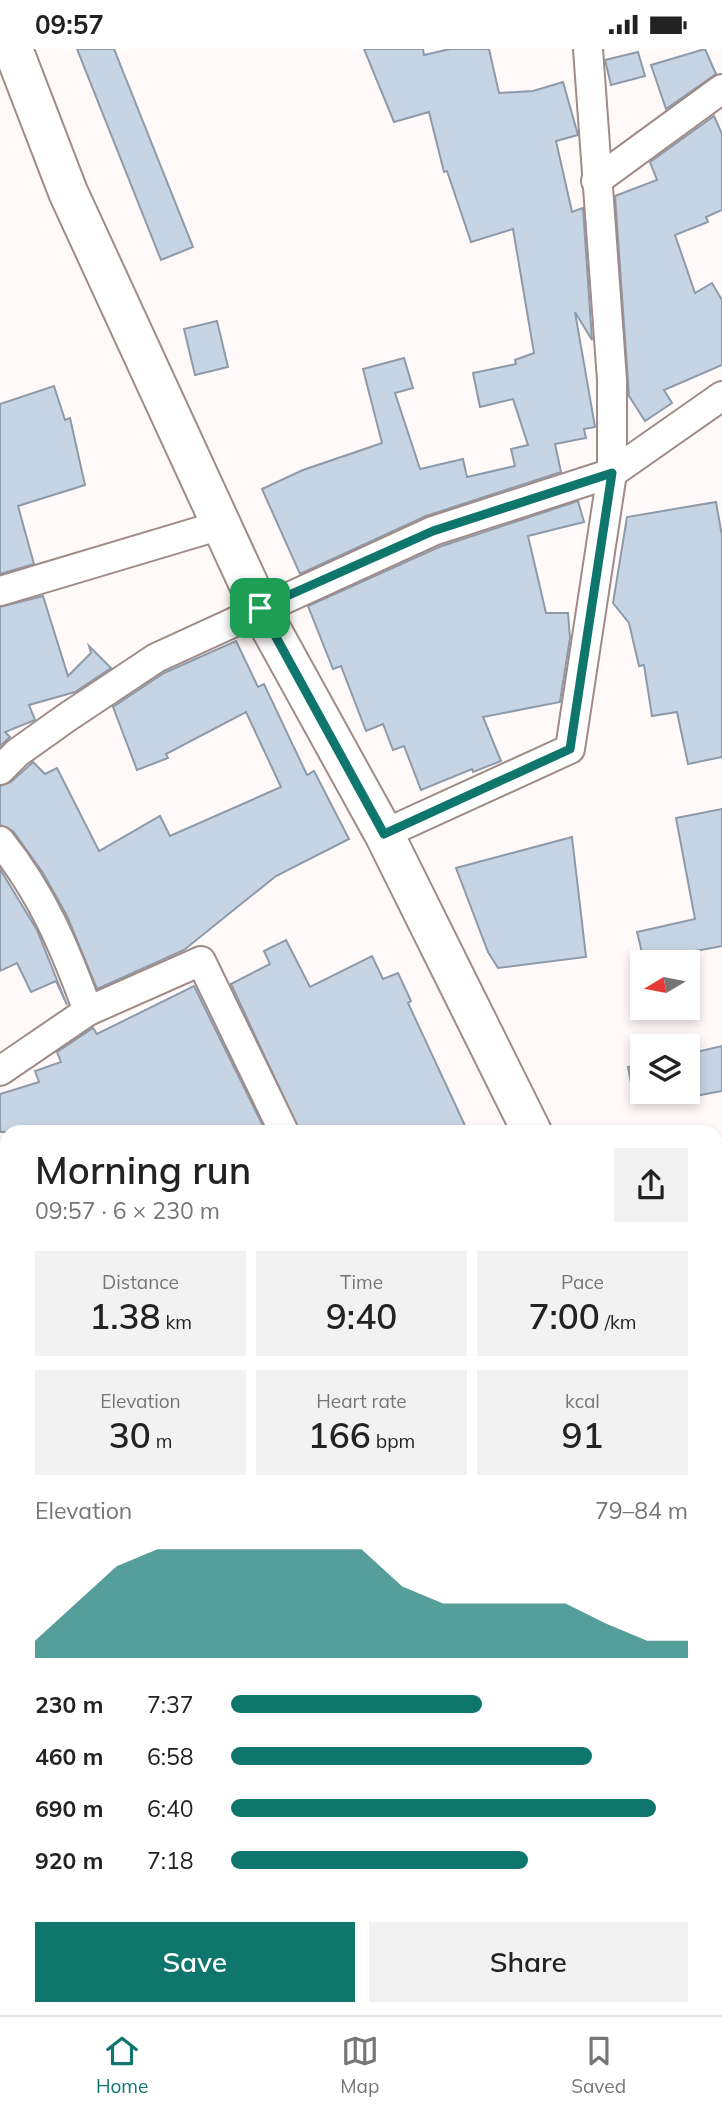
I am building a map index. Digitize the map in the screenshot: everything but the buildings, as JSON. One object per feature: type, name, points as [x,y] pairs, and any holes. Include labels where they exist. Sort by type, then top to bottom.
[{"type":"street","points":[[13,49],[68,192]]},
{"type":"street","points":[[384,834],[570,749],[612,473],[612,380],[588,49]]},
{"type":"street","points":[[0,62],[68,192],[260,608],[384,834],[527,1125]]},
{"type":"street","points":[[596,181],[722,89]]},
{"type":"street","points":[[0,770],[18,753],[66,718],[156,658],[260,608],[433,531],[612,473],[722,396]]},
{"type":"street","points":[[0,591],[221,525]]},
{"type":"street","points":[[0,841],[17,863],[59,933],[88,1011]]},
{"type":"street","points":[[0,1071],[88,1011],[201,961],[281,1125]]},
{"type":"route","points":[[612,473],[570,749],[384,834],[260,608],[433,531],[612,473]]}]
